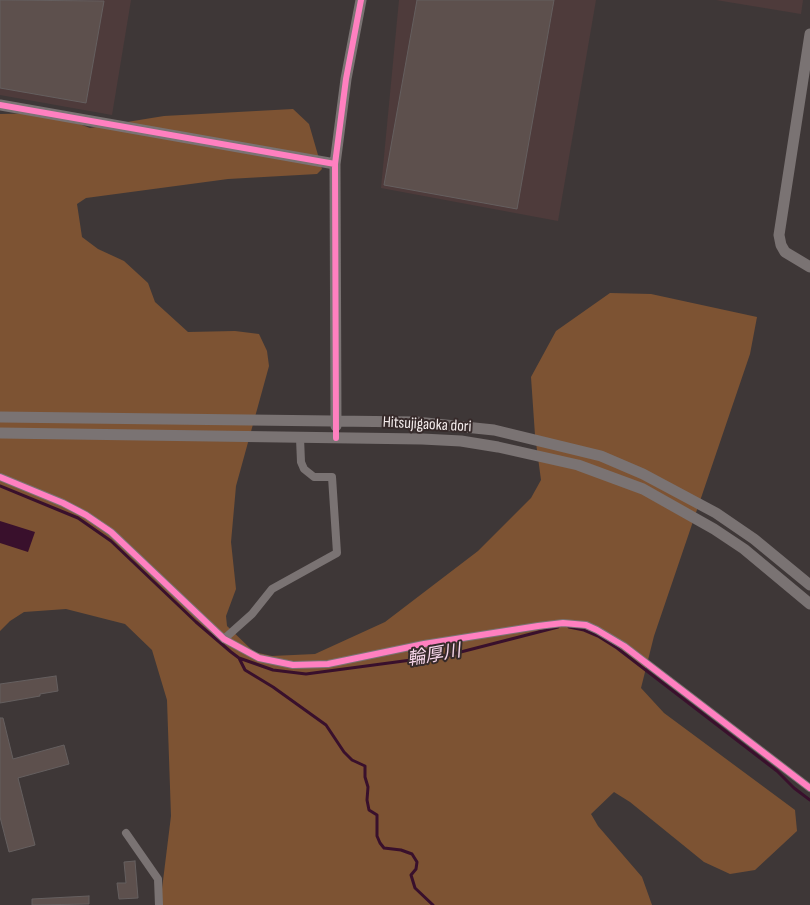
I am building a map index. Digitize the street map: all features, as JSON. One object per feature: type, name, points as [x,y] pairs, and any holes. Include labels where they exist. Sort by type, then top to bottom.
[{"type":"main road","points":[[336,438],[335,164],[346,79],[361,0]]},
{"type":"main road","points":[[810,34],[779,235],[785,252],[810,267]]},
{"type":"main road","points":[[0,106],[335,164]]},
{"type":"main road","name":"Hitsujigaoka dori","points":[[0,417],[416,422],[494,430],[602,456],[651,478],[716,513],[754,539],[810,586]]},
{"type":"main road","name":"Hitsujigaoka dori","points":[[0,433],[422,439],[461,441],[498,447],[578,465],[643,490],[714,529],[744,549],[810,604]]},
{"type":"street","points":[[224,639],[252,614],[272,589],[337,553],[332,477],[314,477],[304,469],[301,462],[300,438]]},
{"type":"street","points":[[0,477],[63,503],[86,515],[111,532],[224,639],[259,658],[293,665],[328,664],[424,644],[538,626],[563,623],[586,626],[597,630],[624,646],[810,788]]},
{"type":"street","points":[[126,833],[158,879],[158,905]]},
{"type":"shaded area","points":[[0,0],[131,0],[112,115],[0,95]]},
{"type":"shaded area","points":[[399,0],[596,0],[558,221],[381,188]]},
{"type":"shaded area","points":[[716,0],[803,0],[801,14]]},
{"type":"shaded area","points":[[293,109],[309,124],[322,169],[317,174],[228,179],[86,198],[77,204],[82,237],[98,249],[124,261],[148,283],[155,302],[188,332],[235,331],[259,334],[267,351],[269,366],[236,486],[231,542],[236,589],[226,616],[227,626],[254,652],[272,656],[315,654],[385,622],[478,551],[531,498],[541,480],[535,435],[531,377],[556,331],[610,293],[651,294],[757,317],[750,354],[654,636],[641,688],[664,713],[795,810],[797,831],[755,870],[730,874],[704,862],[630,802],[614,792],[591,814],[598,826],[642,877],[652,905],[160,905],[171,816],[167,700],[152,650],[125,624],[66,609],[24,612],[10,621],[0,631],[0,114],[50,113],[90,128],[164,116]]},
{"type":"shaded area","points":[[0,521],[35,532],[28,552],[0,543]]},
{"type":"building","points":[[0,0],[104,1],[86,103],[0,88]]},
{"type":"building","points":[[417,0],[554,0],[517,209],[384,185]]},
{"type":"building","points":[[56,676],[58,691],[0,703],[0,684]]},
{"type":"building","points":[[0,718],[3,718],[13,759],[64,745],[69,764],[18,778],[35,845],[9,852],[0,817]]},
{"type":"building","points":[[135,861],[138,898],[119,899],[117,883],[126,883],[124,862]]},
{"type":"building","points":[[89,896],[89,904],[32,905],[32,899]]},
{"type":"waterway","name":"輪厚川","points":[[0,486],[78,518],[111,541],[196,622],[231,652],[239,658],[273,670],[306,674],[449,655],[558,627]]},
{"type":"waterway","name":"輪厚川","points":[[569,627],[584,630],[598,636],[617,648],[777,771],[794,788],[810,800]]},
{"type":"waterway","points":[[239,658],[245,670],[273,687],[326,725],[344,752],[352,760],[365,766],[365,777],[368,787],[367,800],[369,810],[377,815],[377,836],[380,843],[384,848],[401,850],[412,854],[417,862],[416,869],[411,875],[415,888],[433,905]]},
{"type":"cycle path","points":[[336,438],[335,164],[346,79],[361,0]]},
{"type":"cycle path","points":[[0,105],[335,164]]},
{"type":"cycle path","points":[[0,477],[63,503],[86,515],[111,532],[224,639],[259,658],[293,665],[328,664],[424,644],[538,626],[563,623],[586,625],[624,646],[810,788]]}]
